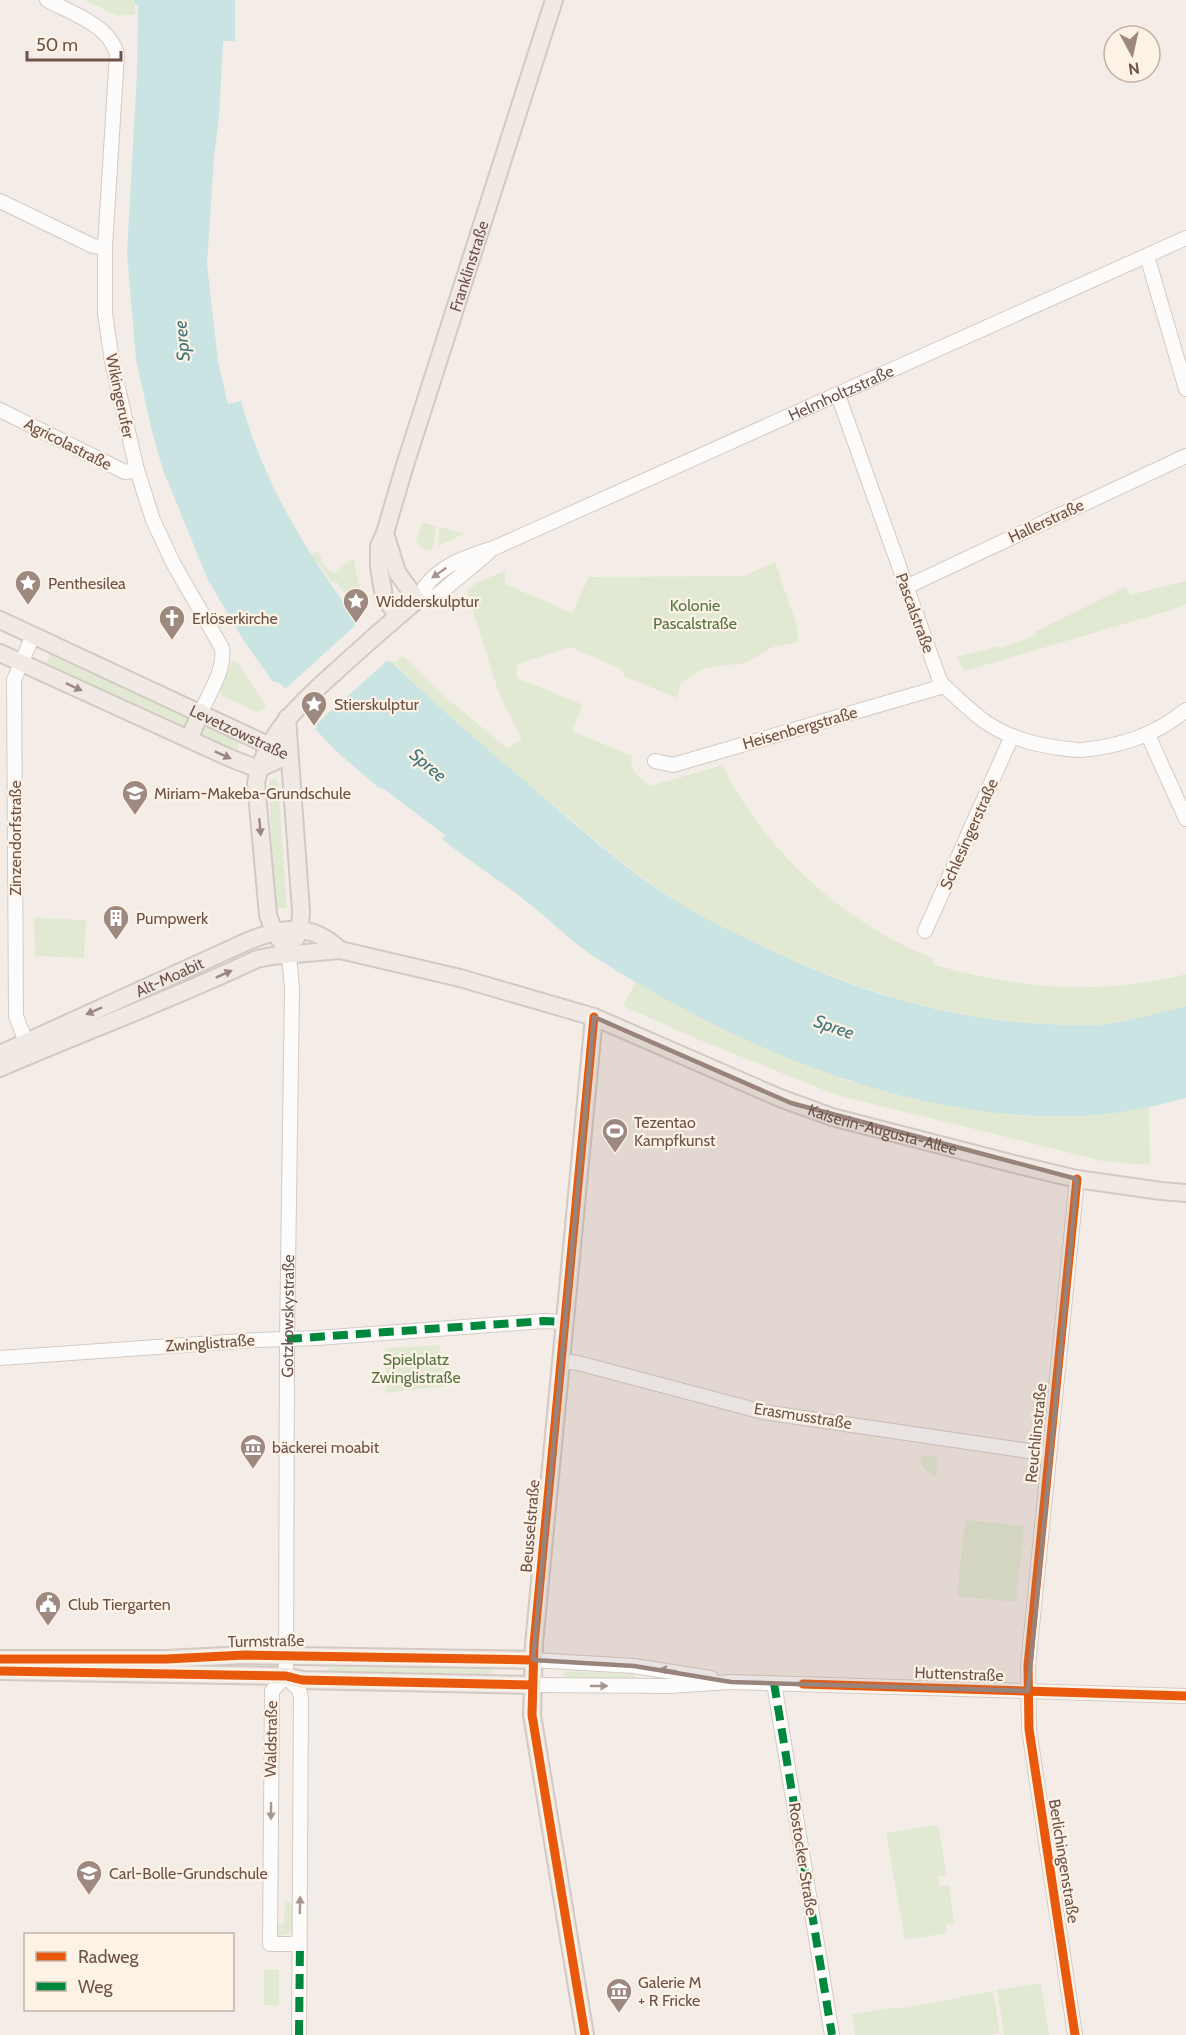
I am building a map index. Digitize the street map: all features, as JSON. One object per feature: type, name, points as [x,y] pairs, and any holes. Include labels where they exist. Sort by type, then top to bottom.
[{"type":"main road","name":"Franklinstraße","points":[[399,615],[384,597],[379,546],[554,0]]},
{"type":"main road","points":[[385,533],[397,572],[417,600]]},
{"type":"main road","name":"Helmholtzstraße","points":[[291,713],[417,600]]},
{"type":"main road","name":"Levetzowstraße","points":[[0,620],[289,754]]},
{"type":"main road","name":"Levetzowstraße","points":[[0,653],[189,740],[258,769],[289,754]]},
{"type":"main road","points":[[189,740],[201,712]]},
{"type":"main road","name":"Gotzkowskystraße","points":[[289,954],[274,931],[267,906],[256,783],[258,769],[270,744],[291,713]]},
{"type":"main road","name":"Gotzkowskystraße","points":[[289,954],[300,928],[301,911],[289,754],[291,713]]},
{"type":"main road","name":"Alt-Moabit","points":[[0,1054],[274,931],[300,928],[329,940],[340,950]]},
{"type":"main road","name":"Alt-Moabit","points":[[0,1068],[133,1014],[257,959],[289,954],[340,950],[460,978],[594,1017]]},
{"type":"main road","name":"Kaiserin-Augusta-Allee","points":[[594,1017],[791,1103],[864,1125],[1010,1164],[1077,1179],[1186,1193]]},
{"type":"main road","name":"Beusselstraße","points":[[585,2035],[531,1714],[532,1660],[594,1017]]},
{"type":"main road","name":"Turmstraße","points":[[0,1671],[179,1667],[285,1655],[532,1660]]},
{"type":"main road","name":"Turmstraße","points":[[0,1659],[179,1667],[302,1680],[532,1685]]},
{"type":"street","name":"Wikingerufer","points":[[47,0],[102,30],[114,43],[117,54],[105,247],[105,313],[112,362],[137,470],[153,520],[173,563],[222,648],[224,660],[221,671],[201,712]]},
{"type":"street","points":[[0,201],[93,246],[105,247]]},
{"type":"street","name":"Helmholtzstraße","points":[[417,600],[424,585],[463,558],[494,548],[1186,238]]},
{"type":"street","points":[[1147,256],[1186,389]]},
{"type":"street","name":"Pascalstraße","points":[[838,395],[940,681],[944,686],[987,723],[1012,736],[1051,748],[1080,750],[1115,746],[1148,735],[1186,710]]},
{"type":"street","name":"Agricolastraße","points":[[0,410],[124,472],[137,470]]},
{"type":"street","name":"Hallerstraße","points":[[906,587],[1186,456]]},
{"type":"street","name":"Zinzendorfstraße","points":[[26,1042],[16,1016],[14,680],[33,635]]},
{"type":"street","name":"Heisenbergstraße","points":[[655,761],[673,765],[944,686]]},
{"type":"street","points":[[1148,735],[1186,819]]},
{"type":"street","name":"Schlesingerstraße","points":[[925,931],[1012,736]]},
{"type":"street","name":"Gotzkowskystraße","points":[[286,1677],[287,1339],[292,988],[289,954]]},
{"type":"street","name":"Reuchlinstraße","points":[[1028,1691],[1028,1666],[1077,1179]]},
{"type":"street","name":"Zwinglistraße","points":[[0,1358],[544,1321],[564,1322]]},
{"type":"street","name":"Erasmusstraße","points":[[560,1361],[579,1363],[763,1412],[1049,1454]]},
{"type":"street","name":"Huttenstraße","points":[[532,1660],[634,1666],[731,1682]]},
{"type":"street","name":"Waldstraße","points":[[298,2035],[300,1944],[301,1698],[299,1690],[286,1677],[272,1691],[270,1944],[300,1944]]},
{"type":"street","name":"Huttenstraße","points":[[532,1685],[669,1686],[731,1682],[1186,1696]]},
{"type":"street","name":"Rostocker Straße","points":[[774,1683],[832,2035]]},
{"type":"street","name":"Berlichingenstraße","points":[[1028,1691],[1029,1729],[1076,2035]]},
{"type":"highlighted area","points":[[594,1017],[791,1103],[1077,1179],[1028,1691],[731,1682],[634,1666],[533,1660]]},
{"type":"green space","points":[[85,0],[133,0],[136,14],[117,16]]},
{"type":"green space","points":[[422,522],[436,526],[433,548],[426,551],[416,542]]},
{"type":"green space","points":[[440,527],[464,534],[438,546]]},
{"type":"green space","points":[[318,551],[325,567],[334,573],[353,558],[360,589],[348,598],[336,581],[332,583],[318,562],[316,564],[310,555]]},
{"type":"green space","name":"Kolonie Pascalstraße","points":[[775,562],[797,626],[798,642],[773,647],[745,663],[704,668],[681,683],[677,698],[626,677],[619,668],[570,647],[517,664],[517,678],[583,705],[572,731],[632,756],[633,770],[651,786],[722,765],[740,797],[761,827],[810,881],[838,905],[868,925],[900,944],[934,959],[932,964],[995,979],[1058,987],[1122,985],[1186,974],[1186,1006],[1099,1025],[1009,1021],[971,1016],[897,998],[861,987],[791,959],[698,914],[641,877],[480,743],[394,663],[403,656],[439,692],[507,748],[522,740],[498,691],[467,591],[476,583],[505,571],[505,584],[572,613],[589,577],[744,576]]},
{"type":"green space","points":[[1186,581],[1186,604],[1181,607],[965,671],[956,657],[999,646],[1000,648],[1036,635],[1035,632],[1126,587],[1130,595]]},
{"type":"green space","points":[[52,650],[191,718],[185,729],[45,666]]},
{"type":"green space","points":[[232,661],[238,663],[265,704],[262,711],[257,712],[222,696],[220,691]]},
{"type":"green space","points":[[203,723],[241,737],[236,754],[200,736]]},
{"type":"green space","points":[[276,778],[287,908],[277,909],[268,786],[270,780]]},
{"type":"green space","points":[[34,918],[86,920],[84,958],[35,956]]},
{"type":"green space","points":[[636,981],[668,1000],[767,1048],[845,1080],[916,1099],[1021,1116],[1080,1116],[1149,1107],[1150,1165],[1102,1161],[837,1095],[697,1039],[623,1006]]},
{"type":"green space","name":"Spielplatz Zwinglistraße","points":[[440,1345],[445,1386],[386,1393],[385,1348]]},
{"type":"green space","points":[[922,1455],[938,1457],[936,1476],[931,1475],[921,1465]]},
{"type":"green space","points":[[965,1520],[1024,1526],[1016,1602],[957,1596]]},
{"type":"green space","points":[[328,1667],[493,1669],[493,1674],[328,1671]]},
{"type":"green space","points":[[563,1671],[634,1674],[636,1679],[564,1677]]},
{"type":"green space","points":[[938,1825],[947,1875],[938,1877],[940,1886],[949,1885],[954,1923],[946,1924],[947,1933],[905,1940],[886,1833]]},
{"type":"green space","points":[[285,1899],[293,1906],[293,1927],[289,1934],[281,1936],[275,1932],[274,1924],[284,1924]]},
{"type":"green space","points":[[264,1970],[279,1970],[279,2005],[264,2005]]},
{"type":"green space","points":[[1041,1983],[1049,2035],[1004,2035],[997,1990]]},
{"type":"green space","points":[[993,1991],[1000,2033],[987,2035],[855,2035],[852,2014],[898,2007],[899,2009]]},
{"type":"water","name":"Spree","points":[[134,0],[235,0],[235,41],[223,41],[207,264],[218,361],[228,404],[241,401],[250,432],[288,516],[356,620],[354,623],[389,662],[391,661],[461,726],[605,850],[642,878],[699,915],[789,958],[860,987],[896,998],[970,1016],[1008,1021],[1069,1025],[1106,1024],[1186,1006],[1186,1098],[1106,1114],[1015,1115],[950,1106],[887,1092],[825,1072],[764,1048],[705,1020],[593,956],[526,901],[442,839],[445,835],[384,789],[378,787],[336,751],[315,729],[317,727],[283,686],[273,682],[244,641],[208,580],[163,470],[152,432],[136,359],[127,253],[137,71],[138,5],[135,5]]},
{"type":"pier","points":[[358,623],[389,659],[313,727],[283,691]]},
{"type":"marked path","points":[[287,1339],[544,1321],[564,1322]]},
{"type":"marked path","points":[[774,1683],[832,2035]]},
{"type":"marked path","points":[[299,2035],[300,1944]]},
{"type":"cycle path","points":[[585,2035],[532,1715],[534,1644],[594,1017]]},
{"type":"cycle path","points":[[1075,2035],[1029,1729],[1028,1666],[1077,1179]]},
{"type":"cycle path","points":[[0,1659],[166,1659],[245,1655],[533,1660]]},
{"type":"cycle path","points":[[0,1671],[286,1676],[302,1680],[532,1685]]},
{"type":"cycle path","points":[[803,1684],[1186,1696]]},
{"type":"place","name":"Penthesilea","points":[[28,606]]},
{"type":"place","name":"Widderskulptur","points":[[356,624]]},
{"type":"place","name":"Erlöserkirche","points":[[172,641]]},
{"type":"place","name":"Stierskulptur","points":[[314,727]]},
{"type":"place","name":"Miriam-Makeba-Grundschule","points":[[135,816]]},
{"type":"place","name":"Pumpwerk","points":[[116,941]]},
{"type":"place","name":"Tezentao Kampfkunst","points":[[615,1154]]},
{"type":"place","name":"bäckerei moabit","points":[[253,1470]]},
{"type":"place","name":"Club Tiergarten","points":[[48,1627]]},
{"type":"place","name":"Carl-Bolle-Grundschule","points":[[89,1896]]},
{"type":"place","name":"Galerie M + R Fricke","points":[[619,2014]]}]
